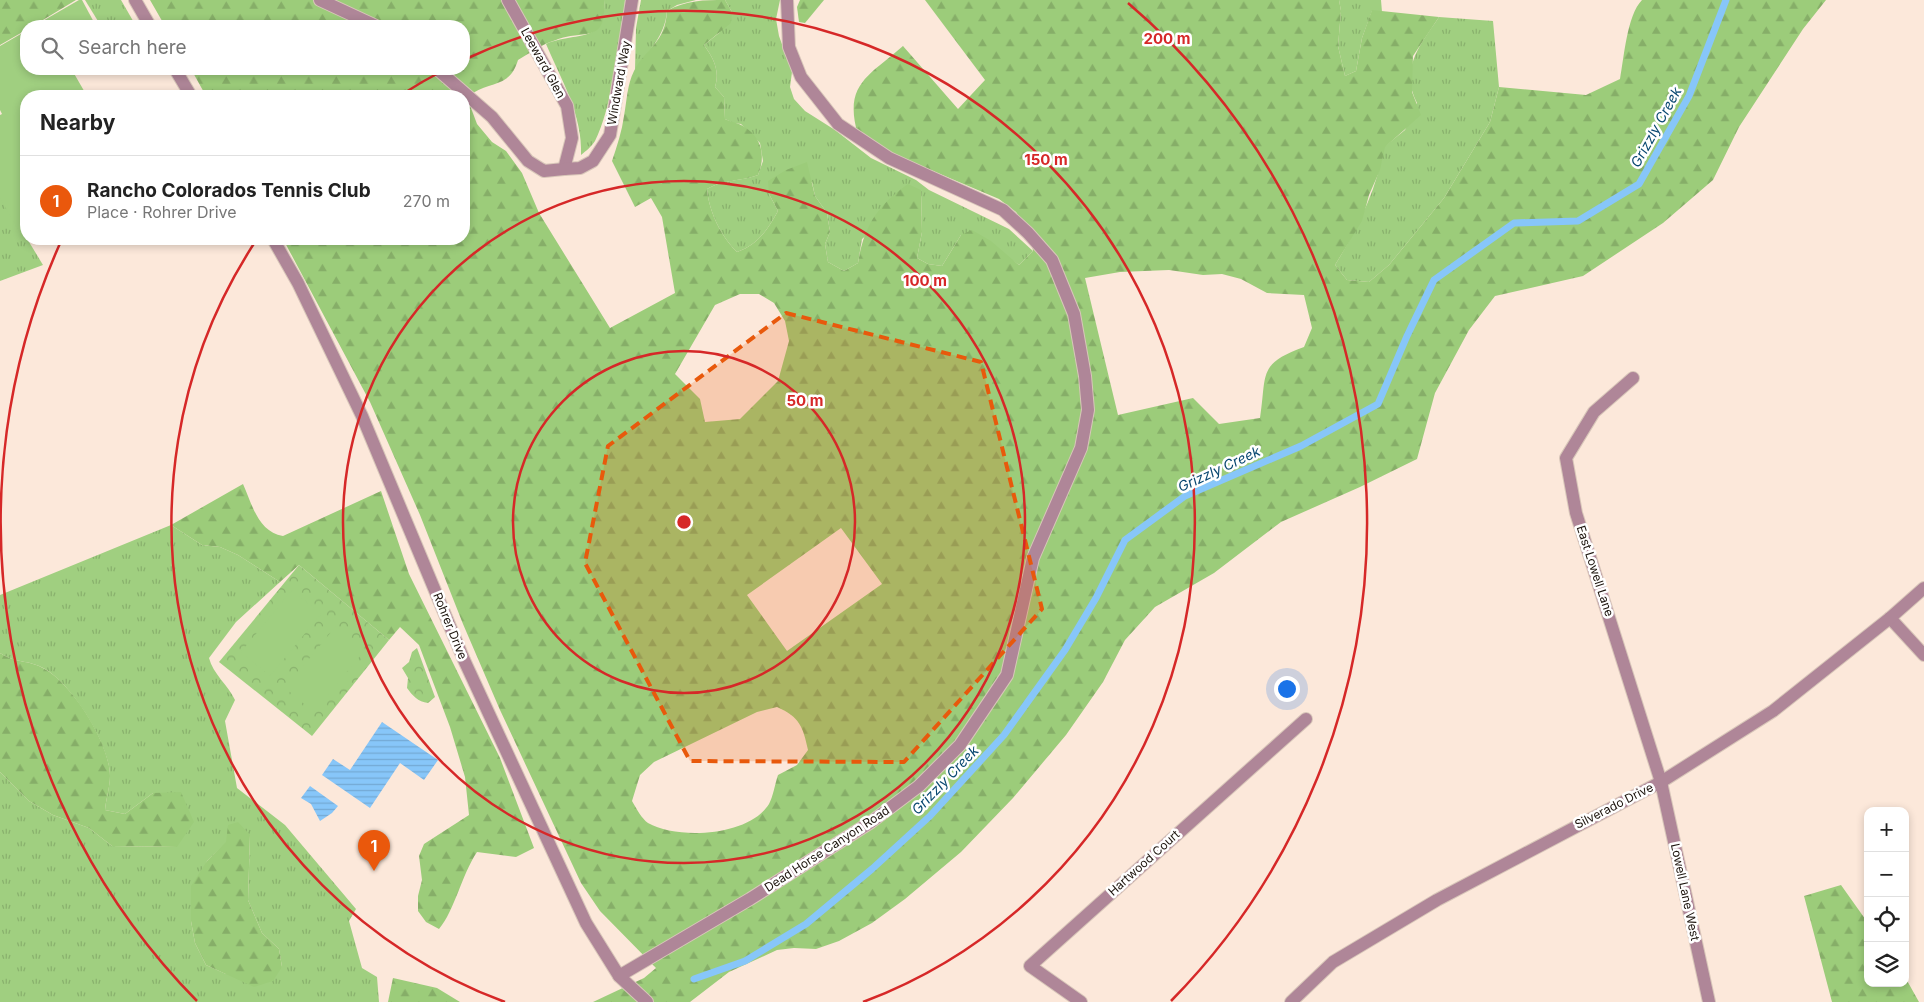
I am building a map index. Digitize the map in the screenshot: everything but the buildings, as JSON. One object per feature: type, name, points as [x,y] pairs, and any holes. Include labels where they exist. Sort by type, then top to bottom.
[{"type":"street","points":[[135,0],[147,20]]},
{"type":"street","points":[[320,0],[363,20]]},
{"type":"street","name":"Leeward Glen","points":[[508,0],[567,106],[572,138],[564,169]]},
{"type":"street","name":"Windward Way","points":[[564,169],[580,168],[593,161],[610,134],[632,0]]},
{"type":"street","name":"Dead Horse Canyon Road","points":[[619,976],[750,899],[871,822],[918,786],[960,745],[1007,675],[1033,558],[1081,448],[1088,410],[1085,376],[1074,314],[1052,260],[1028,232],[1002,210],[889,158],[838,124],[801,77],[789,47],[787,0]]},
{"type":"street","points":[[179,75],[187,90]]},
{"type":"street","points":[[444,75],[461,90]]},
{"type":"street","points":[[470,98],[492,117],[528,161],[544,171],[564,169]]},
{"type":"street","name":"Rohrer Drive","points":[[276,245],[298,283],[362,416],[464,660],[586,923],[619,976],[647,1002]]},
{"type":"street","name":"East Lowell Lane","points":[[1633,378],[1594,412],[1566,458],[1576,513],[1661,782]]},
{"type":"street","name":"Silverado Drive","points":[[1291,1002],[1333,962],[1437,900],[1661,782],[1773,711],[1890,618],[1924,588]]},
{"type":"street","points":[[1890,618],[1924,655]]},
{"type":"street","name":"Hartwood Court","points":[[1081,1002],[1030,966],[1306,719]]},
{"type":"street","name":"Lowell Lane West","points":[[1661,782],[1709,1002]]},
{"type":"highlighted area","points":[[786,313],[981,362],[1042,609],[904,762],[690,761],[585,563],[608,446]]},
{"type":"green space","points":[[0,0],[76,0],[43,20],[20,20],[20,33],[0,45]]},
{"type":"green space","points":[[82,0],[93,20],[44,20]]},
{"type":"green space","points":[[85,0],[121,0],[133,20],[97,20]]},
{"type":"green space","points":[[150,0],[604,0],[602,24],[598,30],[551,42],[518,60],[515,69],[506,79],[473,93],[471,108],[477,124],[492,142],[506,151],[522,173],[539,213],[610,328],[675,293],[662,217],[651,198],[635,207],[612,161],[621,133],[629,87],[634,71],[663,31],[667,11],[688,3],[725,0],[732,12],[731,23],[704,45],[715,65],[717,76],[715,87],[724,97],[725,119],[749,130],[758,141],[762,154],[758,175],[707,189],[713,215],[721,231],[737,252],[757,241],[778,211],[769,194],[768,181],[786,170],[807,162],[815,196],[827,213],[830,232],[825,244],[828,262],[844,271],[858,263],[868,228],[880,209],[908,184],[921,190],[922,232],[917,258],[928,264],[942,266],[961,235],[972,230],[991,241],[1019,265],[1033,251],[1030,232],[1016,212],[999,199],[900,157],[858,135],[854,118],[854,104],[857,92],[870,74],[903,46],[958,109],[985,80],[925,0],[1339,0],[1341,11],[1338,46],[1345,76],[1356,71],[1362,38],[1372,10],[1439,17],[1413,56],[1412,92],[1421,115],[1385,147],[1380,170],[1369,195],[1362,221],[1335,265],[1347,280],[1369,282],[1389,265],[1444,198],[1490,122],[1499,87],[1586,95],[1620,79],[1630,26],[1637,7],[1642,0],[1826,0],[1803,29],[1739,127],[1713,180],[1663,223],[1583,276],[1495,296],[1469,330],[1435,393],[1417,459],[1281,522],[1214,573],[1155,607],[1125,640],[1103,682],[1066,735],[1013,798],[961,852],[905,899],[872,923],[839,941],[816,949],[794,948],[777,950],[729,972],[690,1002],[593,1002],[644,978],[656,968],[600,911],[581,883],[500,710],[463,624],[420,515],[370,402],[286,245],[470,245],[470,90],[203,90],[194,75],[470,75],[470,20],[162,20]],"holes":[[[1169,270],[1203,275],[1222,274],[1241,279],[1267,293],[1304,295],[1312,328],[1304,347],[1289,353],[1271,365],[1265,381],[1260,418],[1219,424],[1193,398],[1118,415],[1085,278],[1120,272]],[[740,294],[759,294],[774,303],[785,321],[789,341],[778,381],[740,419],[705,422],[700,399],[675,374],[715,305]],[[841,528],[882,584],[787,651],[747,595]],[[777,707],[796,719],[802,729],[808,750],[797,765],[778,775],[769,804],[759,815],[746,823],[730,829],[694,833],[677,832],[661,828],[648,823],[639,813],[632,801],[640,775],[654,762],[757,712]]]},
{"type":"green space","points":[[604,0],[625,0],[622,32],[611,92],[601,127],[594,143],[581,155],[581,140],[575,112],[546,44],[587,34],[595,30],[604,14]]},
{"type":"green space","points":[[641,0],[696,0],[677,5],[667,11],[666,20],[660,35],[635,70],[636,28]]},
{"type":"green space","points":[[725,0],[780,0],[776,19],[779,36],[792,72],[790,87],[794,99],[805,111],[835,130],[871,158],[916,180],[929,190],[1009,229],[1033,251],[1019,265],[1005,255],[961,235],[942,266],[928,264],[917,258],[922,232],[921,190],[862,239],[858,263],[844,271],[828,262],[825,244],[830,232],[827,213],[815,196],[812,182],[769,194],[778,211],[757,241],[737,252],[726,239],[713,215],[707,189],[758,175],[763,161],[760,143],[741,124],[725,119],[724,97],[715,87],[717,76],[715,65],[704,45],[719,33],[732,12]]},
{"type":"green space","points":[[800,0],[824,0],[805,23],[799,22],[797,7]]},
{"type":"green space","points":[[1339,0],[1381,0],[1382,12],[1372,11],[1362,38],[1356,71],[1345,76],[1338,46],[1341,11]]},
{"type":"green space","points":[[1439,17],[1493,21],[1499,87],[1490,122],[1444,198],[1389,265],[1369,282],[1347,280],[1335,265],[1366,208],[1377,178],[1384,147],[1405,130],[1417,103],[1412,91],[1411,68],[1419,47]]},
{"type":"green space","points":[[20,34],[20,75],[75,75],[84,90],[20,90],[20,233],[0,198],[0,115],[2,114],[0,110],[0,46]]},
{"type":"green space","points":[[0,194],[20,227],[20,245],[31,245],[43,265],[0,281]]},
{"type":"green space","points":[[243,484],[253,508],[262,523],[267,529],[283,536],[381,491],[409,574],[500,758],[534,848],[516,857],[477,852],[471,861],[445,921],[439,929],[426,922],[418,911],[418,896],[422,880],[419,856],[424,844],[469,815],[465,777],[450,727],[419,645],[400,627],[389,640],[299,565],[280,582],[238,555],[220,547],[202,545],[171,525]]},
{"type":"green space","points":[[171,525],[202,545],[220,547],[238,555],[280,582],[236,622],[209,658],[214,669],[235,700],[225,721],[237,788],[285,825],[356,909],[349,921],[362,968],[377,977],[379,1002],[0,1002],[0,772],[29,801],[53,815],[89,828],[112,846],[177,847],[153,793],[125,814],[105,810],[110,776],[103,747],[95,730],[75,698],[51,673],[39,666],[0,653],[0,595]],"holes":[[[250,835],[248,900],[262,933],[279,949],[282,967],[226,974],[206,965],[195,943],[191,921],[207,861],[227,842]]]},
{"type":"green space","points":[[299,565],[389,640],[312,736],[219,662]]},
{"type":"green space","points":[[292,590],[321,614],[270,676],[241,652]]},
{"type":"green space","points":[[336,626],[365,650],[314,712],[285,688]]},
{"type":"green space","points":[[417,648],[435,697],[428,703],[418,700],[409,691],[407,688],[408,678],[402,668],[409,662],[412,652]]},
{"type":"green space","points":[[0,653],[39,666],[51,673],[75,698],[86,714],[96,730],[108,762],[110,780],[105,810],[125,814],[153,793],[181,792],[194,822],[177,847],[112,846],[89,828],[53,815],[29,801],[0,772]]},
{"type":"green space","points":[[238,822],[250,835],[248,900],[262,933],[279,949],[282,967],[273,981],[254,987],[206,965],[195,943],[191,921],[191,886],[207,861],[226,842],[228,825]]},
{"type":"green space","points":[[1841,885],[1864,917],[1864,987],[1909,987],[1909,984],[1919,1002],[1832,1002],[1804,896]]},
{"type":"green space","points":[[393,978],[437,988],[460,1002],[388,1002]]},
{"type":"water","points":[[382,722],[438,760],[424,780],[400,763],[370,808],[322,775],[333,759],[350,770]]},
{"type":"water","points":[[310,786],[338,806],[332,813],[320,821],[311,804],[301,798]]},
{"type":"waterway","name":"Grizzly Creek","points":[[694,979],[745,961],[806,924],[872,869],[930,816],[1004,735],[1065,650],[1096,598],[1125,540],[1185,496],[1301,446],[1378,404],[1407,336],[1434,280],[1514,223],[1578,221],[1639,184],[1689,96],[1726,0]]},
{"type":"place","name":"Rancho Colorados Tennis Club","points":[[374,871]]}]
